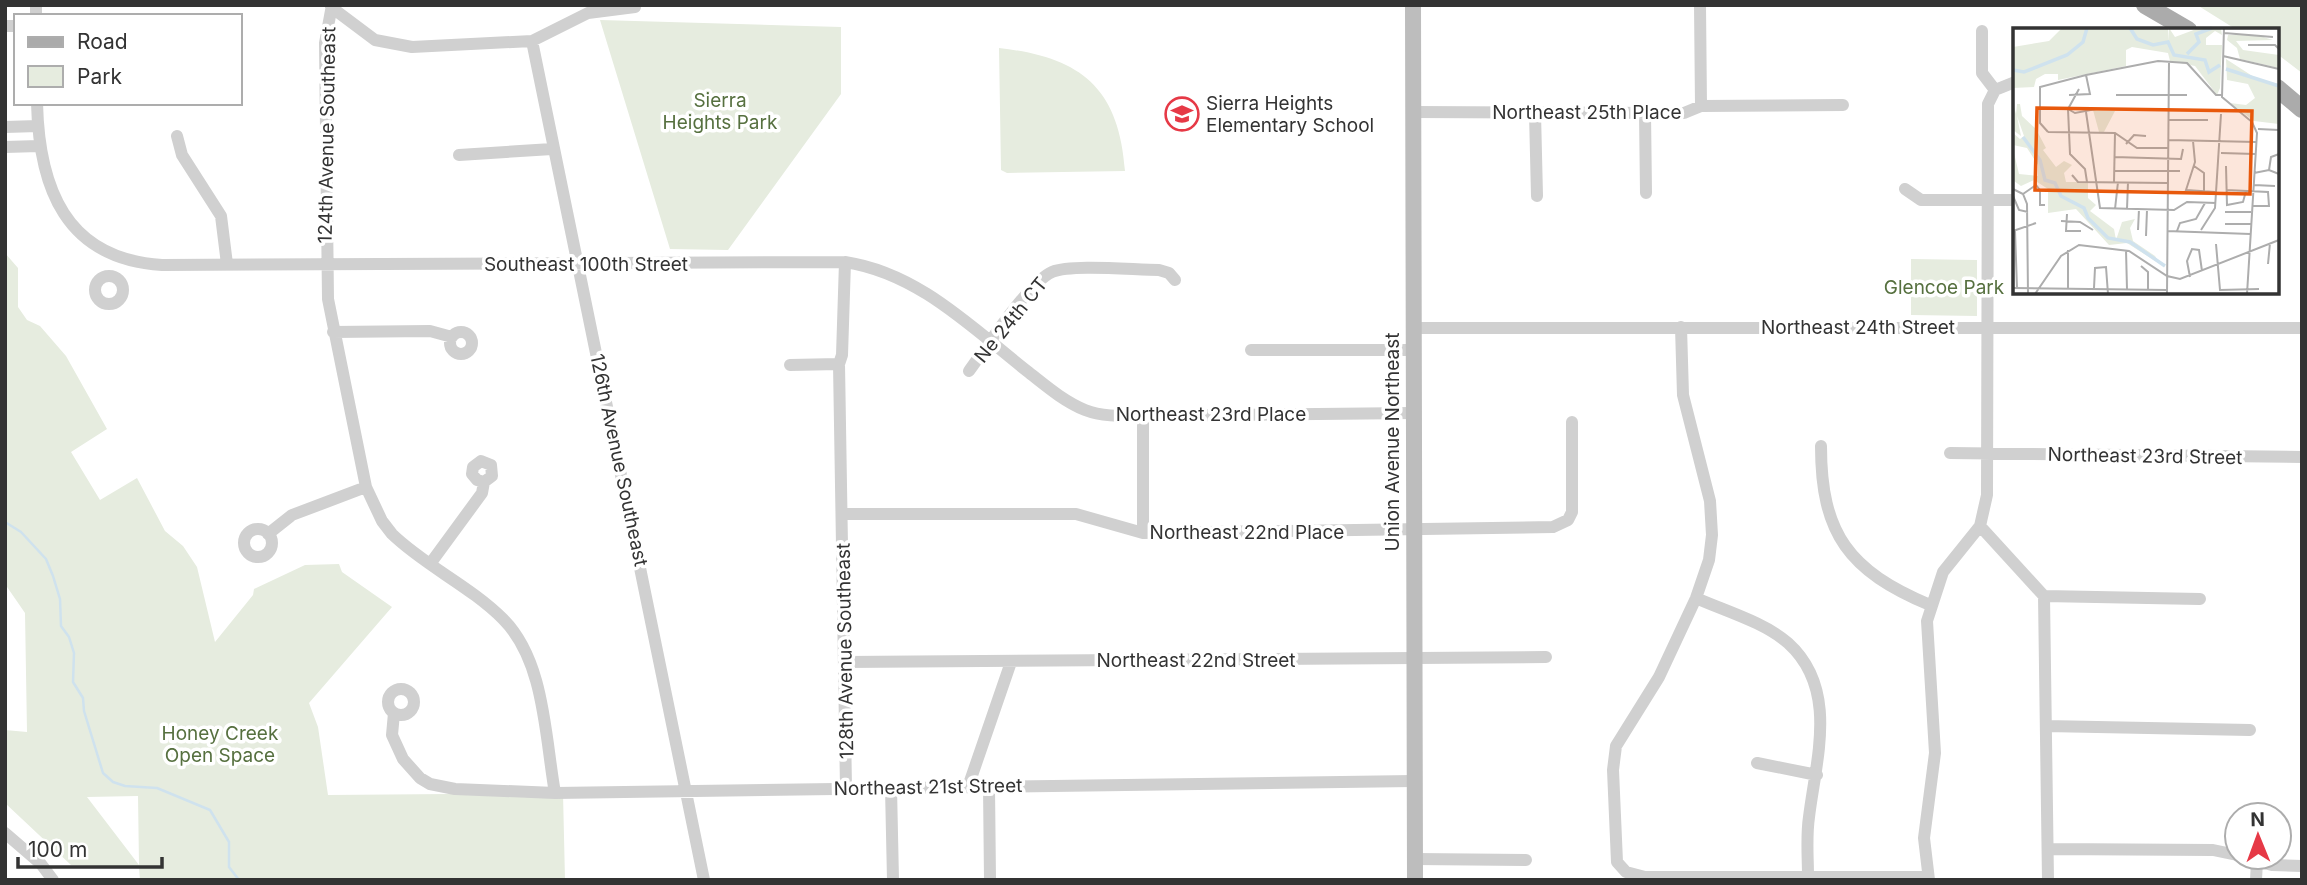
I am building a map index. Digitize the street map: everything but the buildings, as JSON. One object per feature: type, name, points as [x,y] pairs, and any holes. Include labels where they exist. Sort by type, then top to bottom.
[{"type":"main road","points":[[2145,5],[2185,28]]},
{"type":"main road","points":[[2279,90],[2302,108]]},
{"type":"street","name":"Union Avenue Northeast","points":[[1413,5],[1415,880]]},
{"type":"street","points":[[1700,5],[1701,106]]},
{"type":"street","points":[[332,6],[375,40],[389,45],[531,41],[588,13],[635,7]]},
{"type":"street","name":"124th Avenue Southeast","points":[[332,6],[325,43],[326,264],[333,332],[366,487],[382,521],[392,534],[504,620],[525,652],[536,681],[555,793]]},
{"type":"street","points":[[1982,31],[1982,73],[1994,90]]},
{"type":"street","name":"126th Avenue Southeast","points":[[531,41],[688,790],[704,880]]},
{"type":"street","points":[[1681,327],[1683,395],[1712,521],[1709,560],[1696,598],[1659,677],[1616,746],[1613,770],[1614,854],[1620,869],[1645,877],[1928,878],[1924,838],[1935,753],[1926,637],[1930,605],[1943,572],[1980,526],[1987,495],[1988,104],[1994,90],[2013,83]]},
{"type":"street","name":"Southeast 100th Street","points":[[37,105],[39,146],[47,183],[69,222],[95,243],[123,258],[162,265],[845,262]]},
{"type":"street","name":"Northeast 25th Place","points":[[1413,112],[1684,113],[1701,106],[1843,105]]},
{"type":"street","points":[[1535,113],[1536,196]]},
{"type":"street","points":[[1645,113],[1646,193]]},
{"type":"street","points":[[5,127],[38,125]]},
{"type":"street","points":[[177,136],[182,155],[220,216],[227,264]]},
{"type":"street","points":[[5,147],[39,146]]},
{"type":"street","points":[[459,155],[552,149]]},
{"type":"street","points":[[1905,189],[1921,200],[2013,200]]},
{"type":"street","points":[[116,278],[123,258]]},
{"type":"street","name":"Northeast 23rd Place","points":[[845,262],[869,265],[902,278],[925,292],[1070,403],[1111,416],[1413,413]]},
{"type":"street","name":"128th Avenue Southeast","points":[[845,262],[842,355],[839,364],[846,788]]},
{"type":"street","name":"Ne 24th CT","points":[[969,370],[1034,286],[1049,273],[1069,269],[1159,270],[1169,273],[1175,281]]},
{"type":"street","name":"Northeast 24th Street","points":[[1413,328],[2302,328]]},
{"type":"street","points":[[333,332],[430,331],[452,337]]},
{"type":"street","points":[[1251,350],[1413,350]]},
{"type":"street","points":[[790,365],[839,364]]},
{"type":"street","points":[[1143,416],[1143,533]]},
{"type":"street","name":"Northeast 22nd Place","points":[[843,514],[1076,513],[1143,533],[1553,527],[1568,520],[1574,501],[1572,422]]},
{"type":"street","points":[[1821,446],[1823,494],[1827,512],[1844,544],[1870,573],[1902,593],[1930,605]]},
{"type":"street","name":"Northeast 23rd Street","points":[[1950,453],[2302,457]]},
{"type":"street","points":[[430,564],[482,493],[484,482]]},
{"type":"street","points":[[268,534],[292,515],[366,487]]},
{"type":"street","points":[[1980,526],[2044,596],[2048,880]]},
{"type":"street","points":[[2044,596],[2200,599]]},
{"type":"street","points":[[1696,598],[1787,642],[1805,662],[1816,687],[1821,726],[1808,820],[1808,876]]},
{"type":"street","name":"Northeast 22nd Street","points":[[845,662],[1546,657]]},
{"type":"street","points":[[968,787],[1011,662]]},
{"type":"street","name":"Northeast 21st Street","points":[[394,713],[392,735],[403,759],[420,779],[442,787],[555,793],[1413,781]]},
{"type":"street","points":[[2046,726],[2250,730]]},
{"type":"street","points":[[1757,763],[1816,775]]},
{"type":"street","points":[[989,787],[990,880]]},
{"type":"street","points":[[891,788],[893,880]]},
{"type":"street","points":[[5,834],[40,864],[53,880]]},
{"type":"street","points":[[2048,849],[2223,852]]},
{"type":"street","points":[[1415,859],[1526,860]]},
{"type":"green space","points":[[2197,5],[2302,5],[2302,73],[2279,56],[2279,28],[2234,28]]},
{"type":"green space","name":"Sierra Heights Park","points":[[600,20],[841,27],[841,94],[728,250],[670,249]]},
{"type":"green space","points":[[999,48],[1052,59],[1072,68],[1090,81],[1104,97],[1114,117],[1125,171],[1007,173],[1001,170]]},
{"type":"green space","name":"Honey Creek Open Space","points":[[5,253],[18,268],[18,307],[27,320],[40,326],[66,356],[107,429],[71,452],[100,500],[137,478],[165,531],[183,546],[197,567],[215,642],[253,595],[254,589],[305,565],[339,564],[342,572],[392,607],[309,703],[318,727],[328,795],[563,793],[565,880],[140,880],[139,867],[71,865],[5,803],[5,730],[27,732],[25,613],[5,584]],"holes":[[[138,796],[139,865],[87,797]]]},
{"type":"green space","name":"Glencoe Park","points":[[1911,259],[1977,260],[1977,316],[1911,315]]},
{"type":"waterway","points":[[5,522],[21,532],[46,559],[53,576],[60,599],[61,626],[69,637],[74,653],[73,682],[83,698],[84,711],[103,773],[113,782],[125,786],[157,788],[210,810],[229,842],[229,867],[239,880]]},
{"type":"place","name":"Sierra Heights Elementary School","points":[[1182,114]]}]
